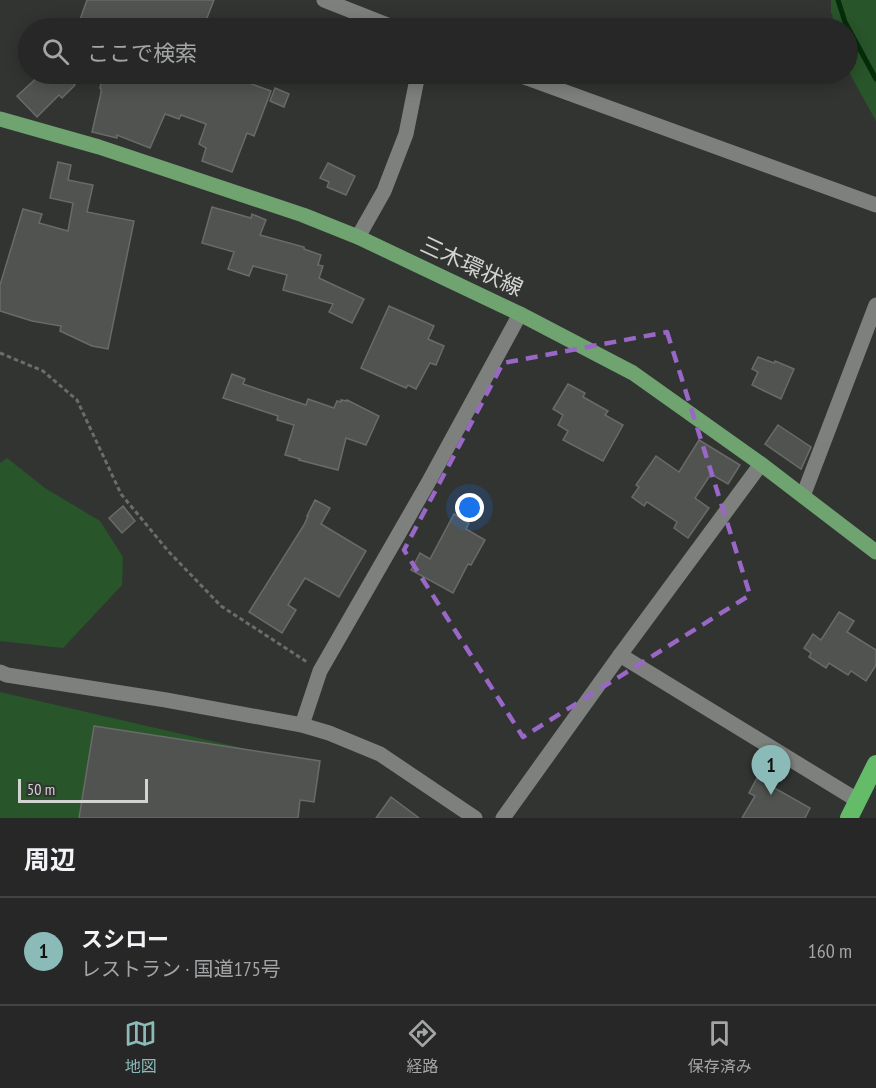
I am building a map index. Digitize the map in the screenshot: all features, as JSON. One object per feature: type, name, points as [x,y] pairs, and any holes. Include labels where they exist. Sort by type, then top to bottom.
[{"type":"highway","points":[[849,818],[876,764]]},
{"type":"main road","name":"三木環状線","points":[[0,119],[122,154],[303,215],[358,237],[520,314],[633,373],[761,464],[876,552]]},
{"type":"street","points":[[324,0],[370,18]]},
{"type":"street","points":[[358,237],[384,191],[406,134],[416,84]]},
{"type":"street","points":[[543,84],[876,205]]},
{"type":"street","points":[[803,496],[876,305]]},
{"type":"street","points":[[302,725],[320,671],[423,493],[520,314]]},
{"type":"street","points":[[503,818],[761,464]]},
{"type":"street","points":[[621,655],[857,800]]},
{"type":"street","points":[[0,672],[302,725],[329,733],[380,754],[476,818]]},
{"type":"path","points":[[0,353],[44,371],[77,400],[121,494],[169,552],[221,606],[320,671]]},
{"type":"highlighted area","points":[[667,332],[750,595],[523,737],[404,550],[503,363]]},
{"type":"green space","points":[[831,0],[876,0],[876,121],[856,84],[858,84],[858,18],[833,18]]},
{"type":"green space","points":[[7,458],[45,488],[100,521],[123,557],[122,585],[63,648],[0,641],[0,463]]},
{"type":"green space","points":[[0,692],[290,759],[276,818],[0,818]]},
{"type":"building","points":[[87,0],[214,0],[207,18],[81,18]]},
{"type":"building","points":[[30,84],[75,85],[62,98],[59,95],[37,117],[17,96]]},
{"type":"building","points":[[101,84],[252,84],[271,91],[254,136],[247,133],[232,172],[202,161],[206,148],[199,144],[206,124],[181,115],[179,119],[165,114],[150,148],[117,135],[117,138],[92,132],[101,93]]},
{"type":"building","points":[[275,88],[289,94],[284,107],[270,101]]},
{"type":"building","points":[[58,162],[71,165],[68,180],[93,185],[87,212],[134,221],[108,349],[92,346],[60,331],[61,326],[32,321],[0,311],[0,285],[23,209],[42,214],[39,223],[68,231],[73,203],[50,198]]},
{"type":"building","points":[[328,163],[355,176],[346,195],[327,187],[329,182],[320,178]]},
{"type":"building","points":[[212,207],[251,218],[252,214],[266,220],[260,235],[304,247],[304,249],[321,255],[318,265],[323,266],[319,278],[364,299],[352,323],[329,312],[333,304],[283,290],[287,275],[253,266],[249,276],[228,269],[234,252],[202,243]]},
{"type":"building","points":[[389,306],[434,326],[428,339],[444,346],[436,365],[430,363],[416,389],[408,385],[406,388],[361,368]]},
{"type":"building","points":[[758,357],[794,369],[781,399],[752,385],[758,372],[752,369]]},
{"type":"building","points":[[232,374],[245,379],[243,384],[306,405],[308,399],[334,408],[337,401],[347,400],[379,416],[366,445],[346,438],[338,470],[299,460],[285,455],[294,425],[277,420],[278,416],[223,398]]},
{"type":"building","points":[[568,384],[585,393],[583,397],[608,411],[605,415],[623,425],[603,461],[563,440],[568,431],[558,425],[563,415],[553,409]]},
{"type":"building","points":[[778,425],[811,447],[801,469],[765,444]]},
{"type":"building","points":[[699,440],[740,465],[728,484],[711,474],[695,498],[709,508],[688,538],[674,528],[677,522],[647,502],[644,506],[632,497],[639,487],[636,485],[656,456],[679,472]]},
{"type":"building","points":[[315,500],[330,508],[321,524],[366,551],[339,597],[305,578],[288,605],[296,610],[282,633],[249,612],[304,525]]},
{"type":"building","points":[[123,506],[135,521],[122,533],[109,518]]},
{"type":"building","points":[[454,514],[469,523],[466,529],[485,540],[471,565],[468,564],[453,593],[411,570],[420,553],[430,559]]},
{"type":"building","points":[[839,612],[854,621],[847,632],[876,650],[876,665],[866,681],[851,671],[848,675],[829,663],[826,668],[809,657],[811,653],[804,648],[813,634],[821,640]]},
{"type":"building","points":[[94,726],[320,761],[314,802],[300,800],[298,818],[79,818]]},
{"type":"building","points":[[757,778],[810,808],[805,818],[742,818],[755,796],[749,793]]},
{"type":"building","points":[[391,797],[419,818],[376,818]]},
{"type":"waterway","points":[[838,0],[844,18]]},
{"type":"waterway","points":[[858,46],[876,79]]},
{"type":"place","name":"スシロー","points":[[771,795]]}]
